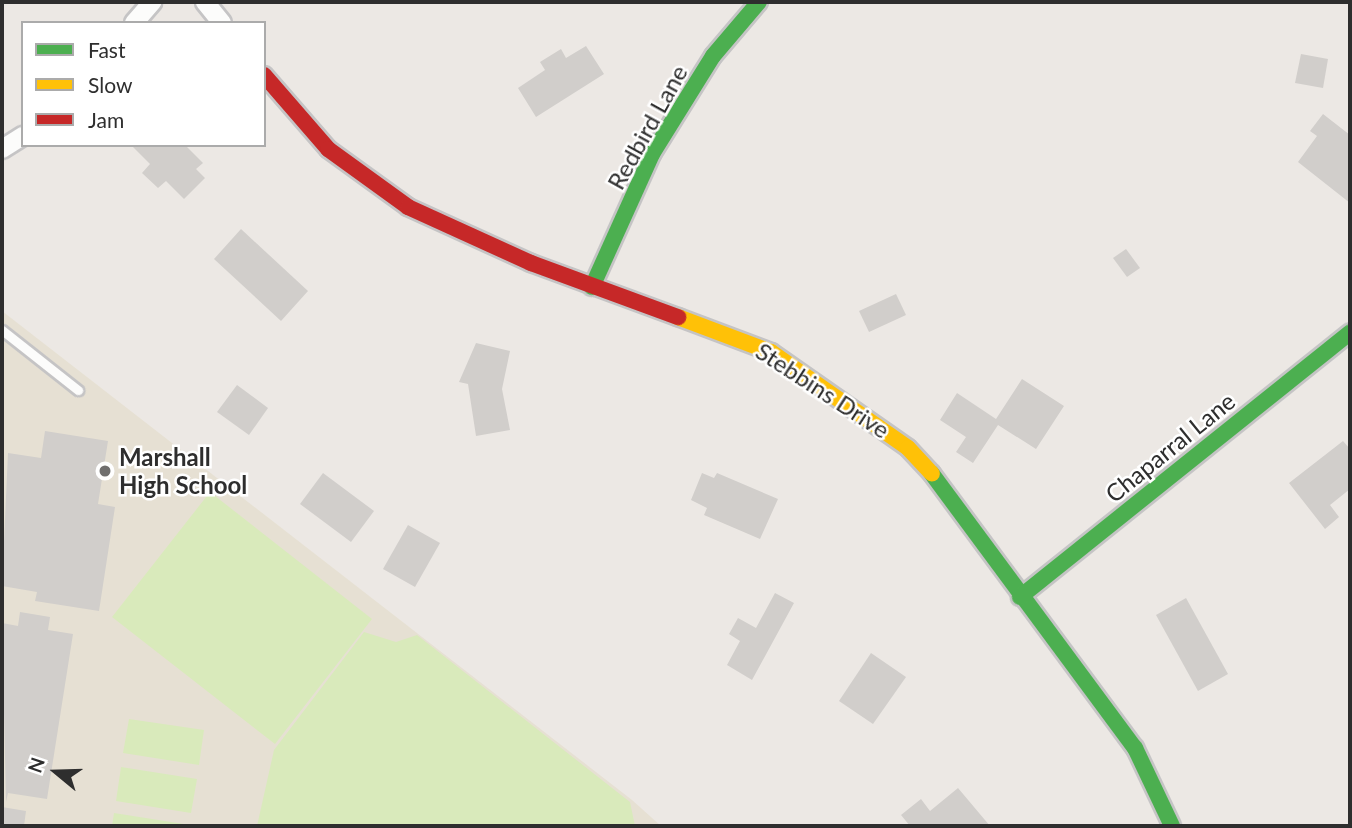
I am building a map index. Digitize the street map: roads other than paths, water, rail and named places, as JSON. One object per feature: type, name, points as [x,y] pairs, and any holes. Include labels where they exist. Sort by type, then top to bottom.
[{"type":"street","points":[[136,21],[152,2]]},
{"type":"street","points":[[205,2],[220,21]]},
{"type":"street","name":"Redbird Lane","points":[[592,287],[652,154],[713,56],[760,2]]},
{"type":"street","name":"Stebbins Drive","points":[[266,77],[328,149],[398,200],[592,287],[771,352],[884,429],[949,493],[1020,597],[1135,748],[1172,826]]},
{"type":"street","points":[[2,149],[21,137]]},
{"type":"street","name":"Chaparral Lane","points":[[1020,597],[1350,334]]},
{"type":"lane","points":[[2,330],[78,390]]},
{"type":"place","name":"Marshall High School","points":[[105,471]]}]
